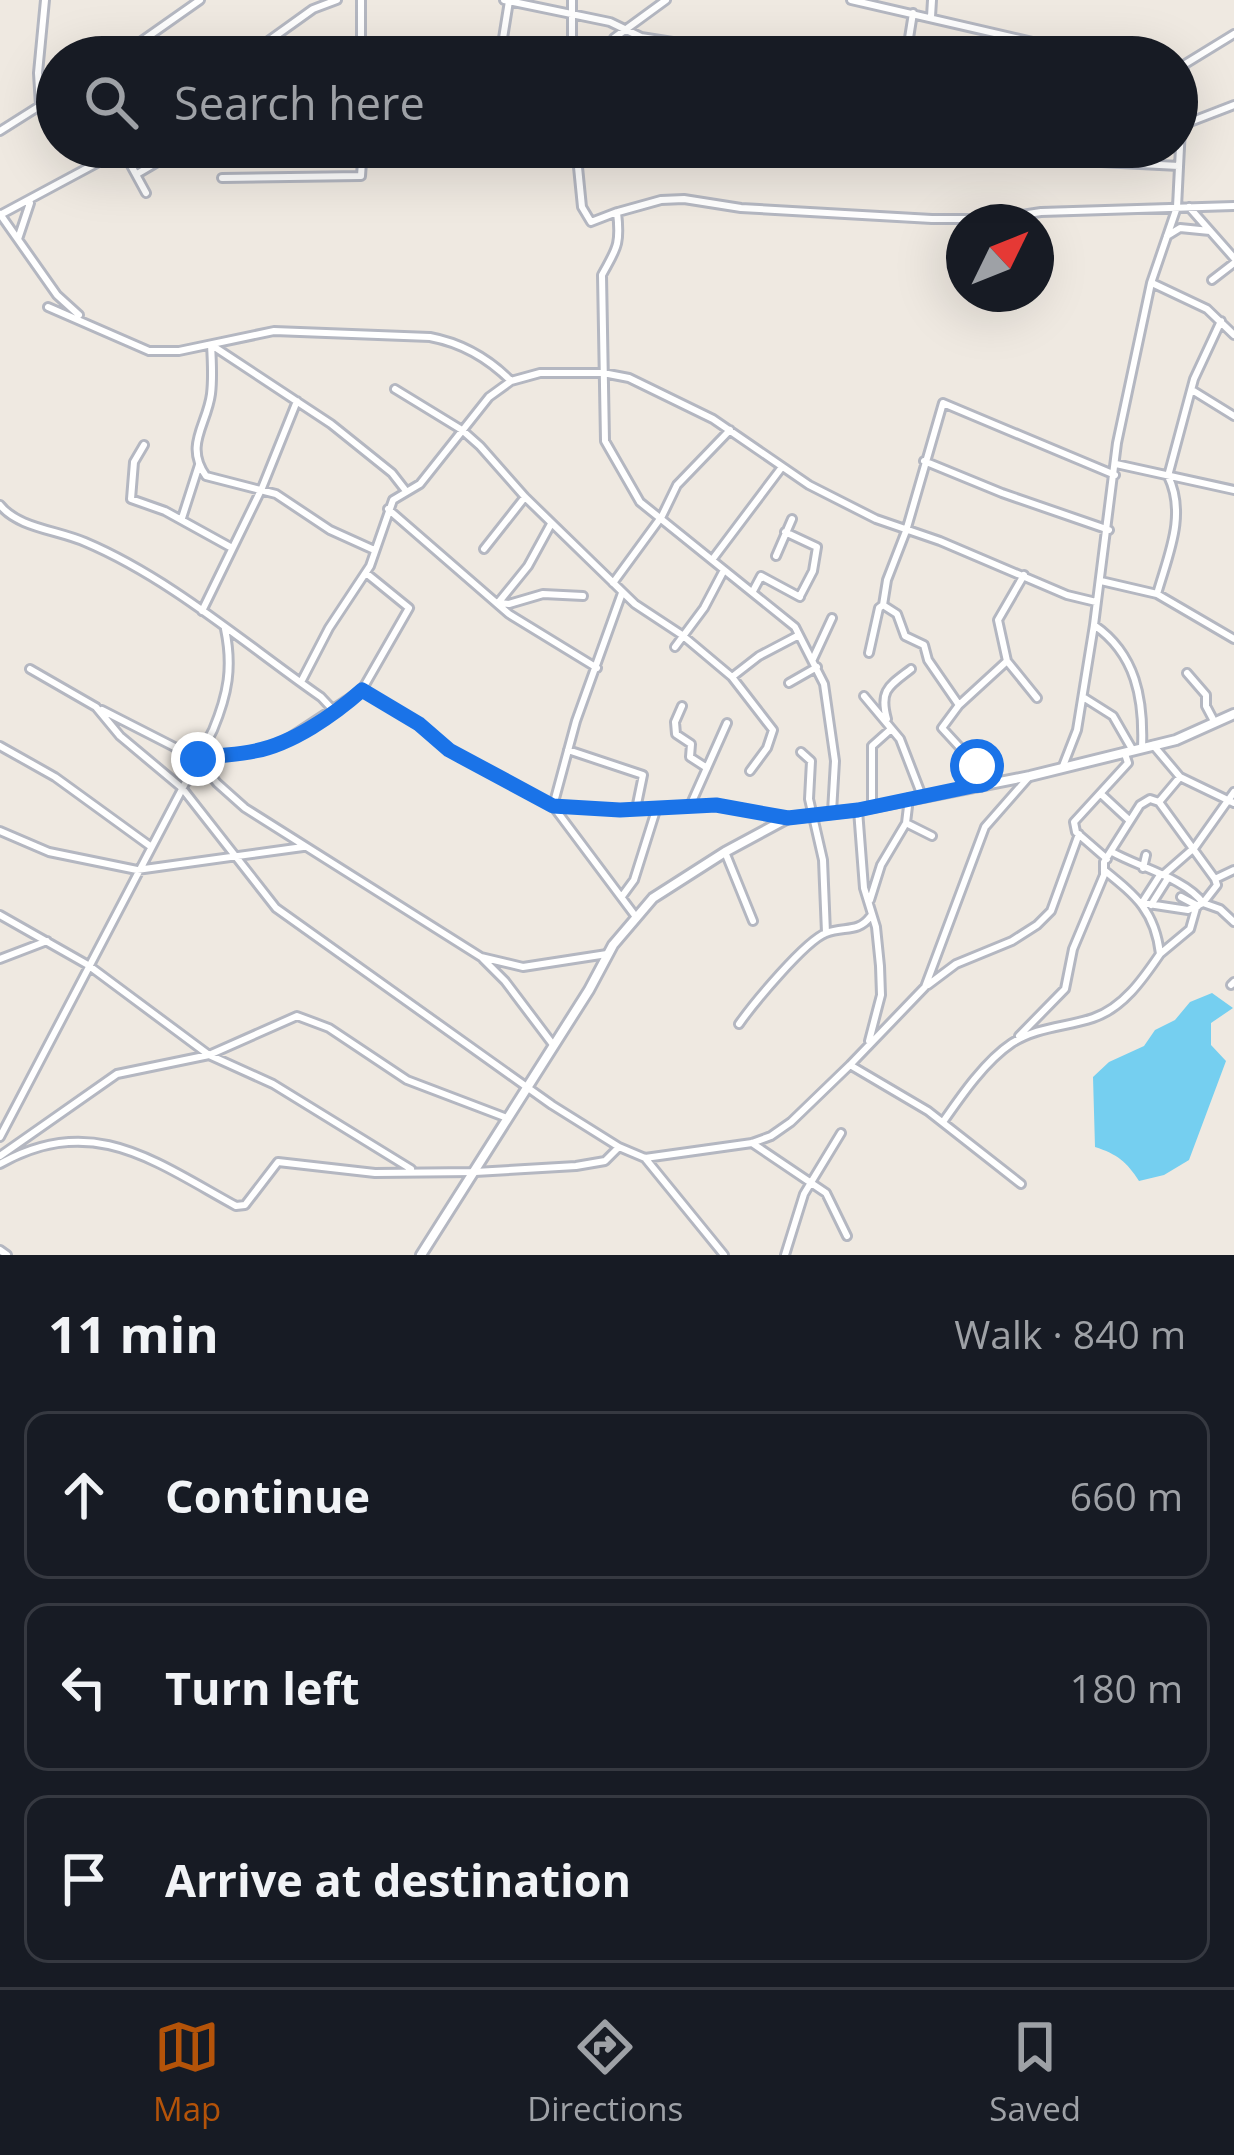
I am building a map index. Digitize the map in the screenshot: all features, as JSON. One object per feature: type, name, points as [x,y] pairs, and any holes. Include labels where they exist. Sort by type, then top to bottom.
[{"type":"main road","points":[[421,1255],[607,954],[636,917],[672,884],[788,818],[858,810],[1030,776],[1137,748],[1234,714]]},
{"type":"street","points":[[42,36],[45,0]]},
{"type":"street","points":[[148,36],[200,0]]},
{"type":"street","points":[[277,36],[313,10],[337,0]]},
{"type":"street","points":[[361,36],[362,0]]},
{"type":"street","points":[[572,0],[572,36]]},
{"type":"street","points":[[616,36],[666,0]]},
{"type":"street","points":[[851,0],[1010,36]]},
{"type":"street","points":[[931,17],[932,0]]},
{"type":"street","points":[[503,36],[507,1],[572,12],[625,27],[639,36]]},
{"type":"street","points":[[909,36],[913,14]]},
{"type":"street","points":[[1198,57],[1234,34]]},
{"type":"street","points":[[1198,120],[1234,106]]},
{"type":"street","points":[[0,131],[36,108]]},
{"type":"street","points":[[87,168],[1,219],[57,295],[87,321]]},
{"type":"street","points":[[134,168],[146,193]]},
{"type":"street","points":[[137,174],[147,168]]},
{"type":"street","points":[[222,178],[361,176],[362,168]]},
{"type":"street","points":[[578,168],[582,207],[591,222],[661,200],[684,199],[741,208],[932,219],[1234,206]]},
{"type":"street","points":[[1063,766],[1077,730],[1109,530],[1117,443],[1151,283],[1177,207],[1179,168]]},
{"type":"street","points":[[18,239],[32,200]]},
{"type":"street","points":[[1188,206],[1233,264],[1212,280]]},
{"type":"street","points":[[617,212],[619,248],[602,275],[605,441],[640,502],[753,591],[799,634],[824,684],[836,761],[832,812]]},
{"type":"street","points":[[1165,239],[1180,228],[1210,231]]},
{"type":"street","points":[[1151,283],[1207,309],[1234,335]]},
{"type":"street","points":[[48,307],[149,351],[274,332],[449,340],[511,381]]},
{"type":"street","points":[[1157,594],[1178,509],[1168,476],[1192,390],[1221,321]]},
{"type":"street","points":[[211,345],[297,401],[392,473],[406,491]]},
{"type":"street","points":[[211,345],[211,398],[195,451],[206,476],[262,488],[330,530],[374,550]]},
{"type":"street","points":[[301,682],[329,628],[366,573],[388,509],[420,484],[489,397],[511,381],[540,374],[629,377],[730,430],[809,485],[906,531],[1066,595],[1096,602]]},
{"type":"street","points":[[395,389],[462,430],[612,584],[732,677],[773,730],[750,771]]},
{"type":"street","points":[[1192,390],[1234,416]]},
{"type":"street","points":[[202,612],[262,488],[297,401]]},
{"type":"street","points":[[884,605],[887,580],[943,403],[1115,475]]},
{"type":"street","points":[[612,584],[662,516],[677,485],[730,430]]},
{"type":"street","points":[[144,445],[134,462],[131,500],[182,519],[232,548]]},
{"type":"street","points":[[924,461],[1002,494],[1109,530]]},
{"type":"street","points":[[1116,464],[1234,490]]},
{"type":"street","points":[[182,519],[199,465]]},
{"type":"street","points":[[712,560],[782,467]]},
{"type":"street","points":[[484,549],[525,497]]},
{"type":"street","points":[[0,505],[15,518],[88,543],[120,560],[202,612],[335,712]]},
{"type":"street","points":[[388,509],[526,626],[597,668]]},
{"type":"street","points":[[776,556],[791,520]]},
{"type":"street","points":[[498,603],[528,566],[551,524]]},
{"type":"street","points":[[753,591],[761,576],[801,597],[817,547],[785,532]]},
{"type":"street","points":[[674,647],[704,608],[724,570]]},
{"type":"street","points":[[198,759],[258,751],[283,742],[362,690],[409,608],[366,573]]},
{"type":"street","points":[[1024,575],[998,620],[1006,661],[1037,698]]},
{"type":"street","points":[[1101,581],[1157,594],[1234,639]]},
{"type":"street","points":[[553,806],[622,592]]},
{"type":"street","points":[[498,603],[543,594],[584,596]]},
{"type":"street","points":[[869,653],[879,608],[884,605]]},
{"type":"street","points":[[884,605],[897,614],[905,636],[924,645],[928,660],[959,705]]},
{"type":"street","points":[[789,683],[815,663],[832,618]]},
{"type":"street","points":[[1094,625],[1116,642],[1131,664],[1141,706],[1137,748],[1074,822],[1079,834],[1109,855],[1164,876],[1197,895],[1199,906]]},
{"type":"street","points":[[0,1137],[226,698],[232,662],[225,629]]},
{"type":"street","points":[[732,677],[799,634]]},
{"type":"street","points":[[982,784],[977,766],[942,728],[1006,661]]},
{"type":"street","points":[[30,669],[198,759],[245,808],[481,957],[554,1046]]},
{"type":"street","points":[[890,726],[883,701],[887,688],[911,669]]},
{"type":"street","points":[[1187,673],[1207,695],[1206,706],[1215,723]]},
{"type":"street","points":[[362,690],[419,724],[449,750],[553,806],[636,917]]},
{"type":"street","points":[[864,696],[890,726],[922,796]]},
{"type":"street","points":[[1082,697],[1113,716],[1137,748],[1230,802]]},
{"type":"street","points":[[682,706],[676,734],[691,744],[690,758],[708,768]]},
{"type":"street","points":[[96,707],[120,736],[182,788],[276,908],[526,1087],[645,1158],[724,1255]]},
{"type":"street","points":[[690,806],[727,724]]},
{"type":"street","points":[[872,806],[872,746],[890,726]]},
{"type":"street","points":[[0,746],[55,777],[150,846]]},
{"type":"street","points":[[568,750],[643,775],[636,808]]},
{"type":"street","points":[[801,752],[811,761],[807,777],[810,813],[823,860],[826,933]]},
{"type":"street","points":[[925,987],[985,827],[1030,776]]},
{"type":"street","points":[[1159,802],[1180,777]]},
{"type":"street","points":[[1146,904],[1164,876],[1196,847],[1234,792]]},
{"type":"street","points":[[1101,794],[1130,821]]},
{"type":"street","points":[[869,903],[881,866],[906,824],[909,798]]},
{"type":"street","points":[[944,1122],[983,1070],[1065,989],[1073,949],[1109,855],[1145,800],[1159,802],[1196,847],[1215,879],[1214,892],[1199,906],[1190,929],[1160,953],[1136,987],[1110,1010],[1015,1041]]},
{"type":"street","points":[[553,806],[741,807],[788,818]]},
{"type":"street","points":[[623,895],[634,880],[657,807]]},
{"type":"street","points":[[858,810],[864,888],[876,927],[880,994],[871,1038],[862,1052]]},
{"type":"street","points":[[906,824],[932,836]]},
{"type":"street","points":[[0,831],[49,852],[137,870],[306,846]]},
{"type":"street","points":[[645,1158],[752,1143],[782,1130],[925,987],[956,964],[1037,925],[1051,910],[1079,834]]},
{"type":"street","points":[[725,852],[753,921]]},
{"type":"street","points":[[1143,868],[1146,855]]},
{"type":"street","points":[[1104,869],[1146,904],[1159,931],[1160,953]]},
{"type":"street","points":[[1215,879],[1234,869]]},
{"type":"street","points":[[1181,897],[1199,906]]},
{"type":"street","points":[[1146,904],[1220,909],[1234,922]]},
{"type":"street","points":[[0,915],[88,965],[208,1055],[273,1084],[414,1171]]},
{"type":"street","points":[[739,1024],[780,973],[826,933],[856,928],[870,917]]},
{"type":"street","points":[[0,958],[46,941]]},
{"type":"street","points":[[481,957],[523,967],[607,954]]},
{"type":"street","points":[[0,1160],[117,1074],[208,1055],[297,1016],[328,1028],[407,1080],[507,1118]]},
{"type":"street","points":[[850,1065],[944,1122],[1021,1184]]},
{"type":"street","points":[[785,1255],[811,1181],[841,1133]]},
{"type":"street","points":[[0,1160],[70,1138],[120,1145],[236,1206],[245,1205],[278,1162],[375,1174],[475,1172],[605,1161],[620,1147]]},
{"type":"street","points":[[752,1143],[826,1193],[847,1236]]},
{"type":"water","points":[[1212,993],[1233,1008],[1211,1023],[1211,1045],[1226,1061],[1189,1160],[1164,1175],[1139,1181],[1121,1160],[1095,1147],[1093,1077],[1109,1062],[1144,1046],[1155,1030],[1175,1020],[1190,1002]]},
{"type":"route","points":[[198,759],[258,751],[283,742],[362,690],[419,724],[449,750],[553,806],[620,810],[716,805],[788,818],[858,810],[982,784],[977,766]]}]
